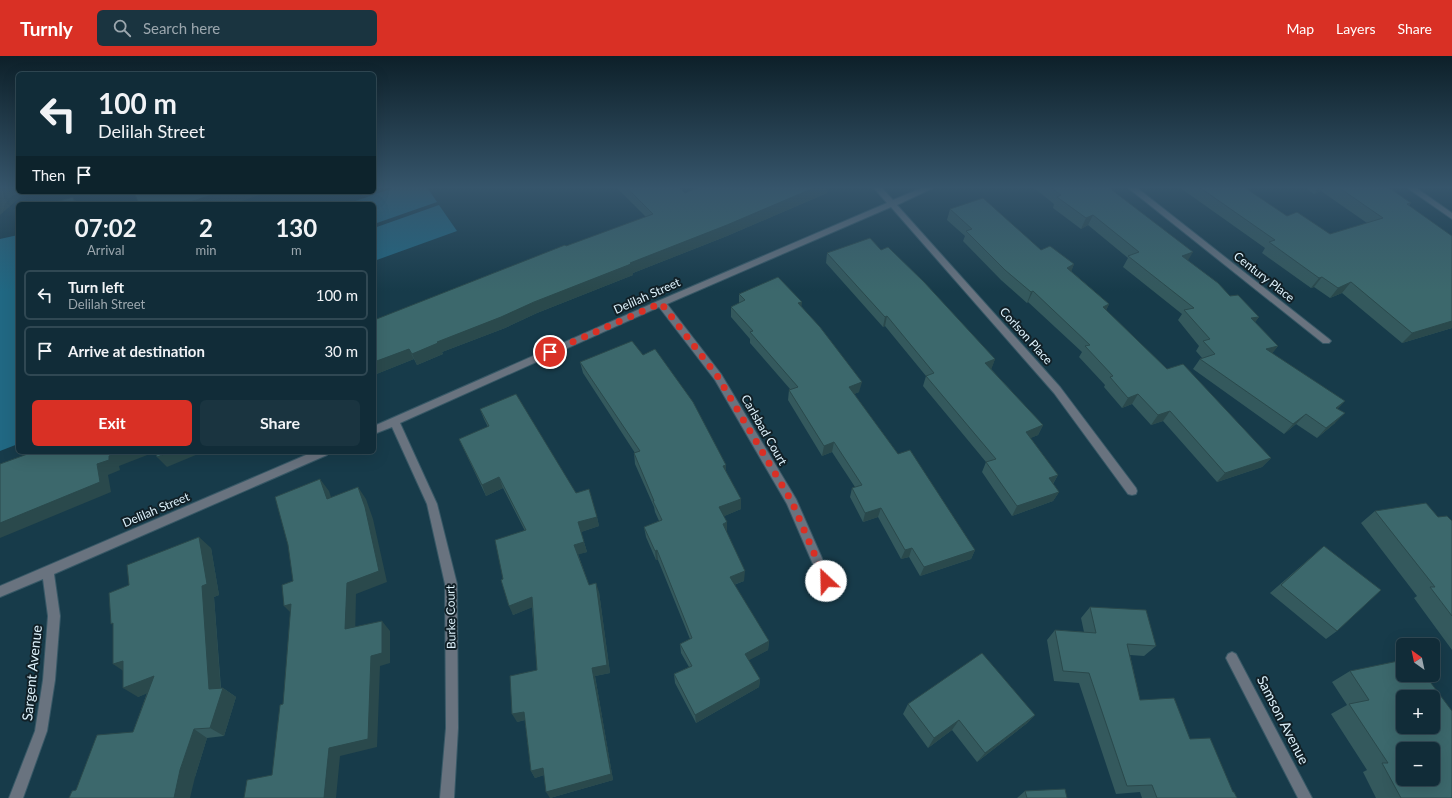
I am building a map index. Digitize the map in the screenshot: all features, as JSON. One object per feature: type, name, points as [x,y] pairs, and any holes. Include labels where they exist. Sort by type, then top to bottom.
[{"type":"street","name":"Delilah Street","points":[[376,429],[661,303],[851,222]]},
{"type":"street","name":"Corlson Place","points":[[908,222],[1057,390],[1132,491]]},
{"type":"street","name":"Century Place","points":[[1175,222],[1326,341]]},
{"type":"street","name":"Carlsbad Court","points":[[661,303],[718,377],[792,502],[826,581]]},
{"type":"street","name":"Burke Court","points":[[394,421],[432,504],[451,584],[452,728],[447,798]]},
{"type":"street","name":"Delilah Street","points":[[0,592],[318,454]]},
{"type":"street","name":"Sargent Avenue","points":[[16,798],[20,791],[41,731],[49,680],[54,616],[48,571]]},
{"type":"street","name":"Samson Avenue","points":[[1232,658],[1305,798]]},
{"type":"shaded area","points":[[392,222],[451,222],[457,231],[376,260],[376,227]]},
{"type":"shaded area","points":[[16,235],[16,445],[0,451],[0,239]]},
{"type":"building","points":[[632,222],[735,222],[534,302],[501,317],[437,342],[438,343],[412,354],[409,349],[376,361],[376,319],[565,245],[566,246]]},
{"type":"building","points":[[964,222],[1009,222],[1041,250],[1050,246],[1074,264],[1067,268],[1109,304],[1103,307],[1167,369],[1183,364],[1271,458],[1225,473],[1170,411],[1158,415],[1138,394],[1128,398],[1110,377],[1113,376],[1085,346],[1090,345],[1033,291],[1031,292],[1005,270],[966,231],[972,229]]},
{"type":"building","points":[[1101,222],[1153,222],[1193,252],[1182,256],[1218,283],[1230,296],[1238,295],[1259,317],[1251,318],[1278,346],[1266,349],[1345,401],[1336,408],[1345,413],[1326,428],[1306,414],[1293,424],[1200,359],[1215,354],[1203,341],[1210,339],[1184,310],[1194,308],[1128,256],[1139,252]]},
{"type":"building","points":[[1249,222],[1311,222],[1330,234],[1371,222],[1432,222],[1452,236],[1452,321],[1412,333],[1351,282],[1338,288],[1322,277],[1319,278],[1269,242],[1275,240]]},
{"type":"building","points":[[870,238],[881,250],[888,247],[924,282],[995,359],[985,363],[1043,425],[1026,432],[1058,475],[1049,478],[1059,492],[1017,506],[986,462],[996,459],[926,376],[934,373],[887,316],[885,317],[827,253]]},
{"type":"building","points":[[778,277],[802,302],[798,303],[820,327],[862,382],[849,387],[898,454],[910,450],[975,550],[924,567],[912,548],[905,550],[881,508],[865,513],[852,488],[862,485],[834,442],[824,446],[789,390],[798,387],[750,332],[753,331],[731,307],[745,300],[739,294]]},
{"type":"building","points":[[632,341],[643,355],[655,349],[693,402],[726,465],[723,466],[741,499],[719,507],[727,522],[723,524],[745,571],[730,577],[769,641],[745,654],[760,679],[695,715],[674,674],[692,666],[680,644],[692,638],[657,550],[655,551],[644,527],[662,520],[634,453],[640,451],[580,362]]},
{"type":"building","points":[[516,394],[576,493],[589,489],[597,517],[578,522],[584,542],[574,545],[589,585],[596,583],[607,665],[592,668],[611,774],[546,792],[543,768],[531,771],[524,712],[512,714],[510,676],[537,670],[532,597],[509,606],[501,580],[503,579],[495,540],[526,530],[499,477],[482,485],[459,439],[489,426],[480,409]]},
{"type":"building","points":[[28,454],[114,454],[109,456],[109,460],[97,464],[100,482],[0,523],[0,464]]},
{"type":"building","points":[[156,454],[165,454],[157,457]]},
{"type":"building","points":[[320,479],[327,499],[358,487],[365,507],[379,571],[347,583],[345,629],[382,621],[382,653],[371,656],[368,739],[329,748],[324,798],[244,798],[247,780],[272,775],[280,705],[283,704],[291,604],[284,606],[282,585],[293,581],[288,545],[275,497]]},
{"type":"building","points":[[1426,503],[1438,517],[1447,516],[1452,521],[1452,616],[1430,587],[1435,587],[1375,511]]},
{"type":"building","points":[[199,537],[207,584],[202,586],[209,689],[223,688],[210,728],[194,729],[180,770],[174,798],[69,798],[72,791],[76,790],[97,735],[133,732],[154,676],[123,688],[123,661],[113,664],[113,623],[111,624],[109,593],[129,585],[127,565]]},
{"type":"building","points":[[1324,546],[1381,590],[1337,631],[1281,585]]},
{"type":"building","points":[[1090,607],[1146,610],[1156,646],[1127,644],[1140,700],[1174,698],[1190,739],[1210,738],[1237,798],[1157,798],[1152,785],[1127,786],[1089,673],[1063,671],[1055,630],[1096,633]]},
{"type":"building","points":[[982,653],[1035,715],[985,753],[959,720],[934,738],[908,704]]},
{"type":"building","points":[[1396,661],[1396,682],[1430,682],[1436,690],[1396,690],[1396,734],[1440,734],[1440,695],[1452,711],[1452,798],[1401,798],[1382,763],[1388,763],[1349,704],[1369,700],[1350,671]]},
{"type":"building","points":[[1065,789],[1067,798],[1027,798],[1025,791]]},
{"type":"route","points":[[550,352],[661,303],[718,377],[792,502],[826,581]]}]
